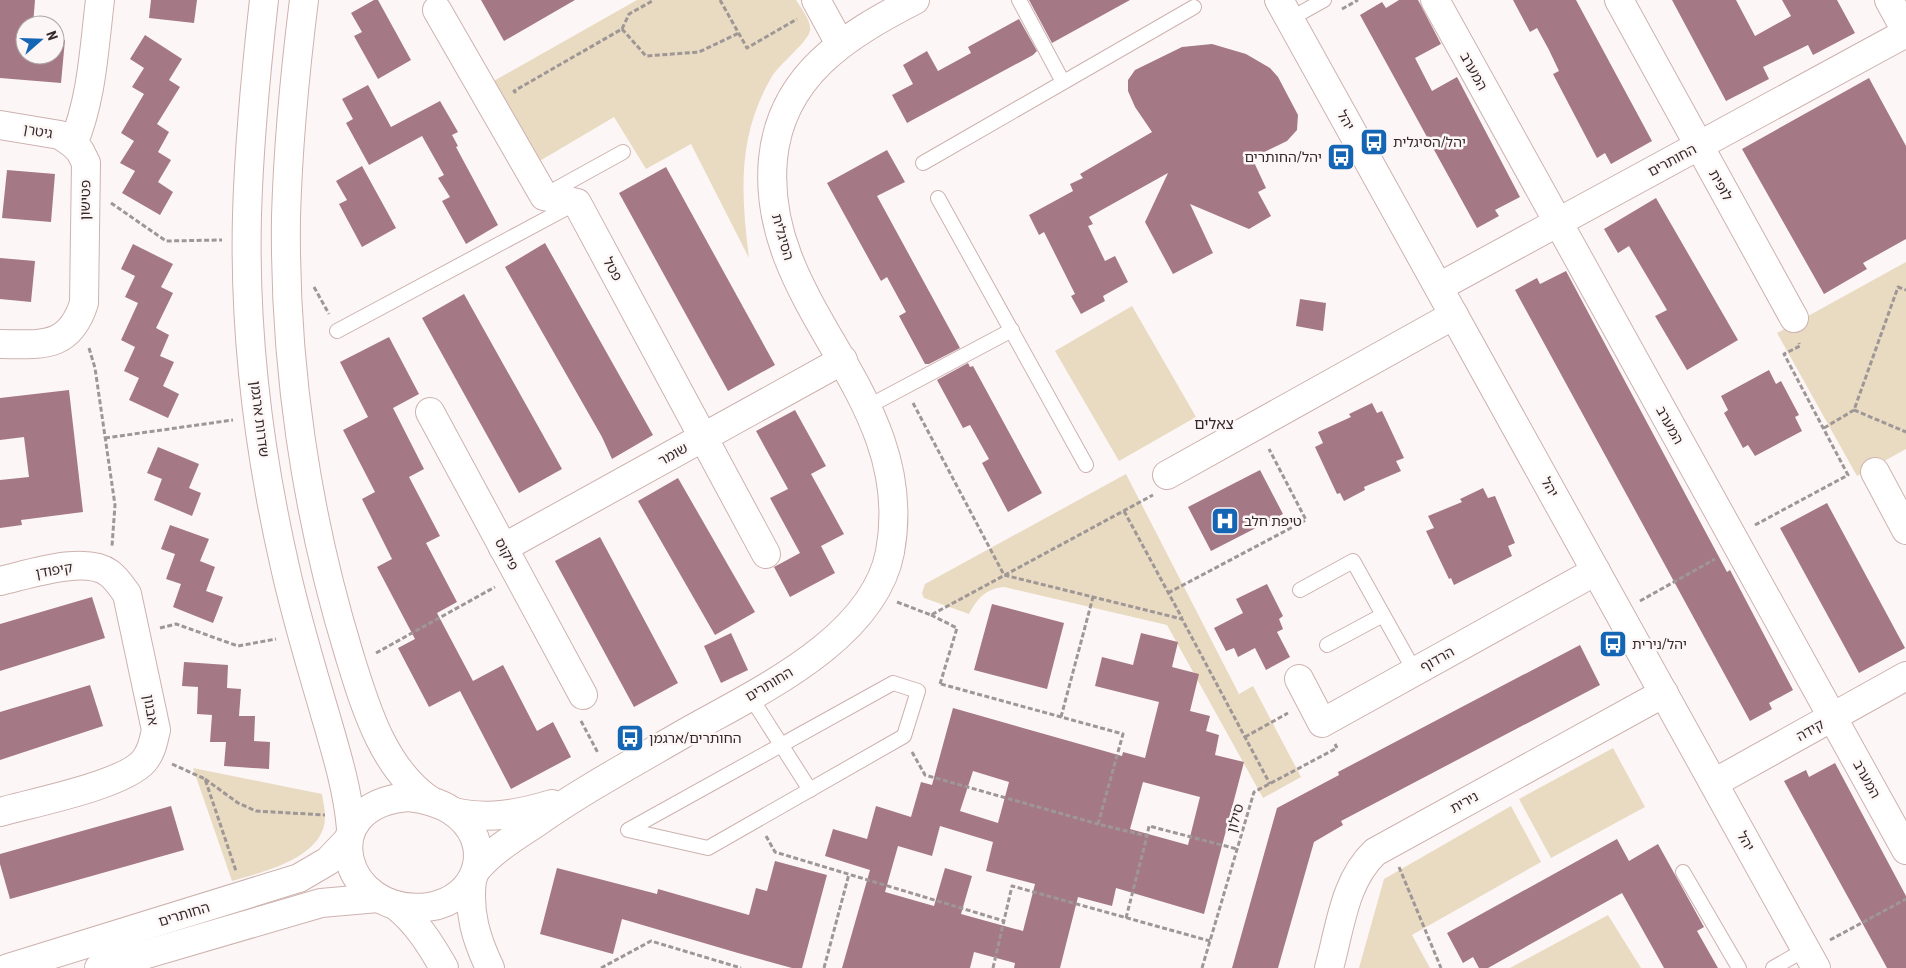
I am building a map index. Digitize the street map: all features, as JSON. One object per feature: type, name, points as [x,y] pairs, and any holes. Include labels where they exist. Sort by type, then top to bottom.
[{"type":"street","points":[[73,144],[83,120],[87,101],[100,0]]},
{"type":"street","name":"שדרות ארגמן","points":[[264,0],[249,158],[247,239],[250,324],[259,417],[271,503],[302,634],[338,760],[350,828]]},
{"type":"street","points":[[304,0],[288,180],[286,226],[294,377],[310,496],[323,559],[353,666],[372,718],[392,759],[410,784],[466,824],[477,843],[478,854],[470,895],[472,920],[490,968]]},
{"type":"street","name":"הסיגלית","points":[[895,516],[891,473],[877,426],[788,260],[775,220],[771,180],[774,142],[787,106],[808,73],[840,44],[880,18],[915,0]]},
{"type":"street","name":"המערב","points":[[1434,0],[1906,850]]},
{"type":"street","name":"לופית","points":[[1619,0],[1794,318]]},
{"type":"street","points":[[1889,0],[1906,32]]},
{"type":"street","points":[[817,3],[840,44]]},
{"type":"street","name":"יהל","points":[[1283,6],[1810,956]]},
{"type":"street","points":[[438,10],[544,196],[577,203]]},
{"type":"street","name":"החותרים","points":[[1439,287],[1906,32]]},
{"type":"street","name":"גיטרן","points":[[0,125],[60,135],[73,144]]},
{"type":"street","name":"פטישון","points":[[0,344],[46,344],[58,340],[80,318],[84,303],[86,163],[80,151],[73,144]]},
{"type":"street","name":"פטל","points":[[577,203],[766,554]]},
{"type":"street","points":[[1167,475],[1454,315]]},
{"type":"street","name":"שומר","points":[[503,548],[843,360]]},
{"type":"street","name":"פיקוס","points":[[430,412],[583,696]]},
{"type":"street","points":[[1875,472],[1906,530]]},
{"type":"street","name":"החותרים","points":[[474,875],[500,847],[579,794],[816,656],[849,626],[874,592],[889,556],[895,516]]},
{"type":"street","name":"קיפודן","points":[[0,581],[76,566],[108,572]]},
{"type":"street","name":"הרדוף","points":[[1310,701],[1414,672],[1596,571]]},
{"type":"street","name":"אבנון","points":[[108,572],[118,581],[126,594],[136,634],[156,730],[149,754]]},
{"type":"street","name":"קידה","points":[[1714,783],[1906,676]]},
{"type":"street","name":"נירית","points":[[1329,968],[1352,883],[1370,857],[1389,843],[1664,693]]},
{"type":"street","points":[[0,812],[108,782],[142,763],[149,754]]},
{"type":"street","name":"החותרים","points":[[442,806],[469,816],[503,816],[536,809],[579,794]]},
{"type":"street","points":[[442,806],[410,797],[385,801],[364,812],[350,828],[347,851],[353,872],[364,886],[406,913],[430,944],[444,968]]},
{"type":"street","name":"החותרים","points":[[8,968],[245,896],[314,870],[328,862],[350,828]]},
{"type":"street","points":[[387,901],[416,908],[440,904],[461,893],[474,875]]},
{"type":"street","name":"החותרים","points":[[99,968],[147,961],[321,903],[387,901]]},
{"type":"street","points":[[133,930],[147,961]]},
{"type":"lane","points":[[1019,0],[1063,82]]},
{"type":"lane","points":[[1283,6],[1324,0]]},
{"type":"lane","points":[[923,162],[1194,8]]},
{"type":"lane","points":[[544,196],[623,152]]},
{"type":"lane","points":[[938,198],[1086,465]]},
{"type":"lane","points":[[337,331],[577,203]]},
{"type":"lane","points":[[867,407],[1012,330]]},
{"type":"lane","points":[[1300,590],[1353,561],[1414,672]]},
{"type":"lane","points":[[1327,645],[1383,615]]},
{"type":"lane","points":[[893,683],[918,691],[904,736],[708,848],[628,830],[893,683]]},
{"type":"lane","points":[[750,696],[810,790]]},
{"type":"lane","points":[[1683,872],[1739,968]]},
{"type":"lane","points":[[1773,968],[1810,956]]},
{"type":"path","points":[[519,99],[514,91],[622,29],[628,14],[654,0]]},
{"type":"path","points":[[720,0],[747,48],[817,3]]},
{"type":"path","points":[[622,29],[646,56],[699,52],[739,33]]},
{"type":"path","points":[[85,200],[110,203],[166,241],[247,239]]},
{"type":"path","points":[[289,300],[315,287],[337,331]]},
{"type":"path","points":[[1824,428],[1854,410],[1898,287],[1906,290]]},
{"type":"path","points":[[1619,612],[1848,475],[1784,354],[1800,346],[1788,321],[1794,318]]},
{"type":"path","points":[[68,332],[88,345],[92,354],[115,505],[114,531],[108,572]]},
{"type":"path","points":[[904,387],[1004,575],[1182,619]]},
{"type":"path","points":[[1854,410],[1906,432]]},
{"type":"path","points":[[105,438],[259,417]]},
{"type":"path","points":[[1168,593],[1306,520],[1257,425]]},
{"type":"path","points":[[930,615],[1160,492],[1167,475]]},
{"type":"path","points":[[1124,511],[1270,784]]},
{"type":"path","points":[[353,666],[518,575]]},
{"type":"path","points":[[874,592],[958,628],[941,684]]},
{"type":"path","points":[[1060,717],[1093,597]]},
{"type":"path","points":[[136,634],[176,624],[238,646],[302,634]]},
{"type":"path","points":[[918,691],[941,684],[1123,734],[1098,824]]},
{"type":"path","points":[[583,696],[572,705],[611,775]]},
{"type":"path","points":[[1245,737],[1310,701]]},
{"type":"path","name":"סילון","points":[[1202,968],[1254,792],[1337,748],[1310,701]]},
{"type":"path","points":[[904,736],[925,775],[1147,836]]},
{"type":"path","points":[[149,754],[205,779],[238,803],[256,810],[350,828]]},
{"type":"path","points":[[205,779],[245,896]]},
{"type":"path","points":[[756,820],[775,852],[1004,921]]},
{"type":"path","points":[[1126,918],[1150,826],[1237,849]]},
{"type":"path","points":[[1389,843],[1441,968]]},
{"type":"path","points":[[824,968],[849,874]]},
{"type":"path","points":[[993,968],[1012,886],[1210,941]]},
{"type":"path","points":[[1810,956],[1906,899]]},
{"type":"path","points":[[601,968],[651,941],[741,968]]},
{"type":"shaded area","points":[[637,0],[796,0],[808,19],[810,31],[808,36],[771,78],[752,122],[744,166],[743,188],[749,258],[691,144],[646,169],[614,117],[538,162],[492,82]]},
{"type":"shaded area","points":[[1906,262],[1906,449],[1857,476],[1777,333]]},
{"type":"shaded area","points":[[1132,306],[1196,417],[1119,461],[1055,351]]},
{"type":"shaded area","points":[[1126,474],[1239,694],[1253,686],[1301,777],[1263,798],[1167,625],[1004,587],[997,588],[983,595],[969,614],[924,598],[922,593],[925,584]]},
{"type":"shaded area","points":[[1613,748],[1645,807],[1551,858],[1519,799]]},
{"type":"shaded area","points":[[193,768],[322,794],[325,817],[322,831],[315,843],[290,861],[275,868],[232,881]]},
{"type":"shaded area","points":[[1511,806],[1541,862],[1412,935],[1430,968],[1359,968],[1384,879]]},
{"type":"shaded area","points":[[1608,915],[1641,968],[1510,968]]},
{"type":"building","points":[[0,0],[35,0],[34,15],[15,15],[15,65],[63,65],[61,83],[0,78]]},
{"type":"building","points":[[151,0],[197,0],[194,23],[149,18]]},
{"type":"building","points":[[374,0],[378,0],[411,60],[378,79],[354,36],[362,32],[351,13]]},
{"type":"building","points":[[481,0],[575,0],[504,41]]},
{"type":"building","points":[[1029,0],[1130,0],[1052,43]]},
{"type":"building","points":[[1399,0],[1418,0],[1441,44],[1415,58],[1432,91],[1457,77],[1520,197],[1495,210],[1499,216],[1477,228],[1360,15],[1382,2],[1386,8]]},
{"type":"building","points":[[1513,0],[1576,0],[1652,141],[1611,164],[1605,153],[1597,158],[1553,74],[1559,71],[1549,50],[1537,28],[1530,32]]},
{"type":"building","points":[[1672,0],[1736,0],[1755,36],[1791,16],[1782,0],[1837,0],[1855,33],[1813,55],[1808,45],[1763,67],[1769,79],[1726,101]]},
{"type":"building","points":[[1019,19],[1037,51],[1033,55],[907,123],[892,95],[913,84],[903,65],[927,51],[938,71],[971,53],[968,47]]},
{"type":"building","points":[[145,35],[182,59],[169,80],[180,87],[157,124],[169,132],[158,152],[171,160],[158,182],[173,192],[160,215],[122,193],[135,171],[120,163],[134,141],[121,133],[144,94],[132,87],[144,68],[130,59]]},
{"type":"building","points":[[1212,44],[1246,54],[1270,68],[1278,77],[1298,115],[1297,130],[1287,141],[1252,158],[1266,188],[1258,192],[1271,216],[1249,229],[1190,204],[1213,253],[1173,274],[1145,222],[1168,173],[1089,217],[1093,224],[1088,226],[1105,261],[1115,256],[1128,282],[1103,296],[1105,301],[1081,314],[1071,296],[1075,294],[1044,232],[1039,235],[1029,215],[1073,191],[1070,184],[1083,178],[1080,174],[1152,132],[1135,107],[1128,91],[1128,80],[1135,70],[1182,47]]},
{"type":"building","points":[[1869,78],[1906,146],[1906,239],[1863,263],[1867,269],[1824,294],[1742,149]]},
{"type":"building","points":[[368,85],[391,127],[440,101],[458,132],[452,135],[458,146],[456,147],[498,225],[466,244],[442,201],[450,197],[438,178],[444,175],[422,136],[369,165],[346,123],[353,119],[342,99]]},
{"type":"building","points":[[887,150],[905,182],[877,196],[960,348],[929,364],[925,364],[899,316],[906,312],[887,277],[881,281],[827,183]]},
{"type":"building","points":[[362,166],[396,228],[362,247],[339,204],[347,200],[336,181]]},
{"type":"building","points":[[666,167],[775,365],[728,391],[619,193]]},
{"type":"building","points":[[7,170],[55,174],[51,222],[2,218]]},
{"type":"building","points":[[1656,198],[1738,340],[1687,370],[1655,316],[1667,310],[1629,246],[1618,253],[1604,229]]},
{"type":"building","points":[[545,243],[653,435],[612,459],[602,437],[505,267]]},
{"type":"building","points":[[133,244],[173,264],[161,287],[173,293],[156,328],[169,335],[160,356],[174,362],[163,386],[179,394],[168,418],[129,400],[139,378],[124,371],[135,347],[121,340],[138,303],[125,297],[135,276],[121,269]]},
{"type":"building","points":[[0,258],[35,261],[31,302],[0,299]]},
{"type":"building","points":[[1566,271],[1727,572],[1730,570],[1793,690],[1769,703],[1772,709],[1750,721],[1515,290],[1537,278],[1540,284]]},
{"type":"building","points":[[464,294],[562,469],[519,493],[422,318]]},
{"type":"building","points":[[1300,299],[1326,303],[1323,331],[1296,326]]},
{"type":"building","points":[[389,337],[419,394],[393,408],[424,469],[409,477],[440,536],[426,543],[457,602],[437,613],[473,681],[503,665],[537,731],[553,722],[571,757],[511,789],[460,691],[429,707],[398,648],[415,639],[377,567],[392,559],[362,499],[375,492],[343,430],[368,417],[340,362]]},
{"type":"building","points":[[968,363],[970,367],[973,366],[1042,493],[1008,512],[982,463],[989,459],[970,425],[963,428],[937,380]]},
{"type":"building","points":[[1769,370],[1776,384],[1781,381],[1799,415],[1795,417],[1802,431],[1755,456],[1748,445],[1743,448],[1724,413],[1728,410],[1721,396]]},
{"type":"building","points":[[69,390],[83,512],[21,520],[22,525],[0,528],[0,480],[29,477],[24,437],[0,440],[0,398]]},
{"type":"building","points":[[1372,403],[1377,413],[1382,411],[1404,458],[1396,461],[1401,471],[1364,487],[1365,490],[1344,501],[1340,493],[1337,494],[1315,447],[1323,443],[1318,432],[1351,417],[1349,414]]},
{"type":"building","points":[[795,410],[826,466],[811,474],[844,534],[821,546],[835,573],[790,597],[774,567],[800,553],[770,498],[788,489],[756,431]]},
{"type":"building","points":[[158,447],[199,464],[189,488],[201,493],[192,516],[154,500],[162,479],[147,473]]},
{"type":"building","points":[[1260,470],[1283,514],[1211,551],[1188,507]]},
{"type":"building","points":[[678,478],[755,612],[715,635],[638,501]]},
{"type":"building","points":[[1483,488],[1488,498],[1495,496],[1515,543],[1508,546],[1512,556],[1454,585],[1451,578],[1449,579],[1426,531],[1434,528],[1428,516],[1462,502],[1460,499]]},
{"type":"building","points":[[1827,503],[1905,648],[1859,673],[1780,528]]},
{"type":"building","points":[[170,525],[209,539],[200,561],[215,567],[206,591],[223,597],[213,623],[173,607],[181,584],[166,579],[175,554],[161,549]]},
{"type":"building","points":[[600,537],[678,683],[634,707],[555,561]]},
{"type":"building","points":[[1267,584],[1283,616],[1279,619],[1283,629],[1277,632],[1290,657],[1266,670],[1255,648],[1238,657],[1234,648],[1226,651],[1214,628],[1243,613],[1236,599]]},
{"type":"building","points":[[92,597],[105,638],[0,671],[0,624]]},
{"type":"building","points":[[992,604],[1064,623],[1047,689],[974,670]]},
{"type":"building","points":[[731,633],[748,670],[721,683],[704,646]]},
{"type":"building","points":[[1141,633],[1178,642],[1172,667],[1199,674],[1190,711],[1210,716],[1206,731],[1219,735],[1215,755],[1244,762],[1204,914],[1116,888],[1112,906],[1078,897],[1060,968],[1014,968],[1015,963],[974,952],[970,968],[842,968],[870,870],[825,856],[833,829],[867,839],[876,806],[911,817],[921,782],[932,785],[953,708],[1122,756],[1123,752],[1145,758],[1159,702],[1095,686],[1102,657],[1133,665]],"holes":[[[973,771],[1009,782],[998,823],[960,811]],[[1143,782],[1200,797],[1188,845],[1130,829]],[[940,826],[993,842],[986,871],[1035,884],[1023,931],[961,914],[972,876],[945,868],[934,906],[885,892],[898,846],[932,856]]]},
{"type":"building","points":[[1580,645],[1600,685],[1341,821],[1343,825],[1314,842],[1278,968],[1232,968],[1277,808],[1339,775],[1338,772]]},
{"type":"building","points":[[184,662],[228,665],[227,688],[241,689],[239,716],[255,716],[254,741],[270,742],[269,769],[224,766],[226,742],[210,742],[212,715],[197,714],[198,687],[182,686]]},
{"type":"building","points":[[90,685],[103,726],[0,760],[0,712]]},
{"type":"building","points":[[1835,763],[1906,896],[1906,968],[1887,968],[1784,781],[1806,770],[1809,777]]},
{"type":"building","points":[[171,806],[184,850],[10,899],[0,864],[0,854]]},
{"type":"building","points":[[1617,839],[1629,861],[1658,844],[1704,927],[1697,931],[1718,968],[1664,968],[1622,893],[1488,968],[1479,968],[1473,957],[1463,963],[1447,933]]},
{"type":"building","points":[[775,861],[827,875],[802,968],[792,968],[622,919],[613,954],[540,934],[557,868],[657,894],[658,889],[749,915],[756,888],[767,891]]},
{"type":"place","name":"יהל/הסיגלית","points":[[1374,142]]},
{"type":"place","name":"יהל/החותרים","points":[[1341,157]]},
{"type":"place","name":"טיפת חלב","points":[[1225,521]]},
{"type":"place","name":"יהל/נירית","points":[[1613,644]]},
{"type":"place","name":"החותרים/ארגמן","points":[[630,738]]},
{"type":"district","name":"צאלים","points":[[1214,424]]}]
